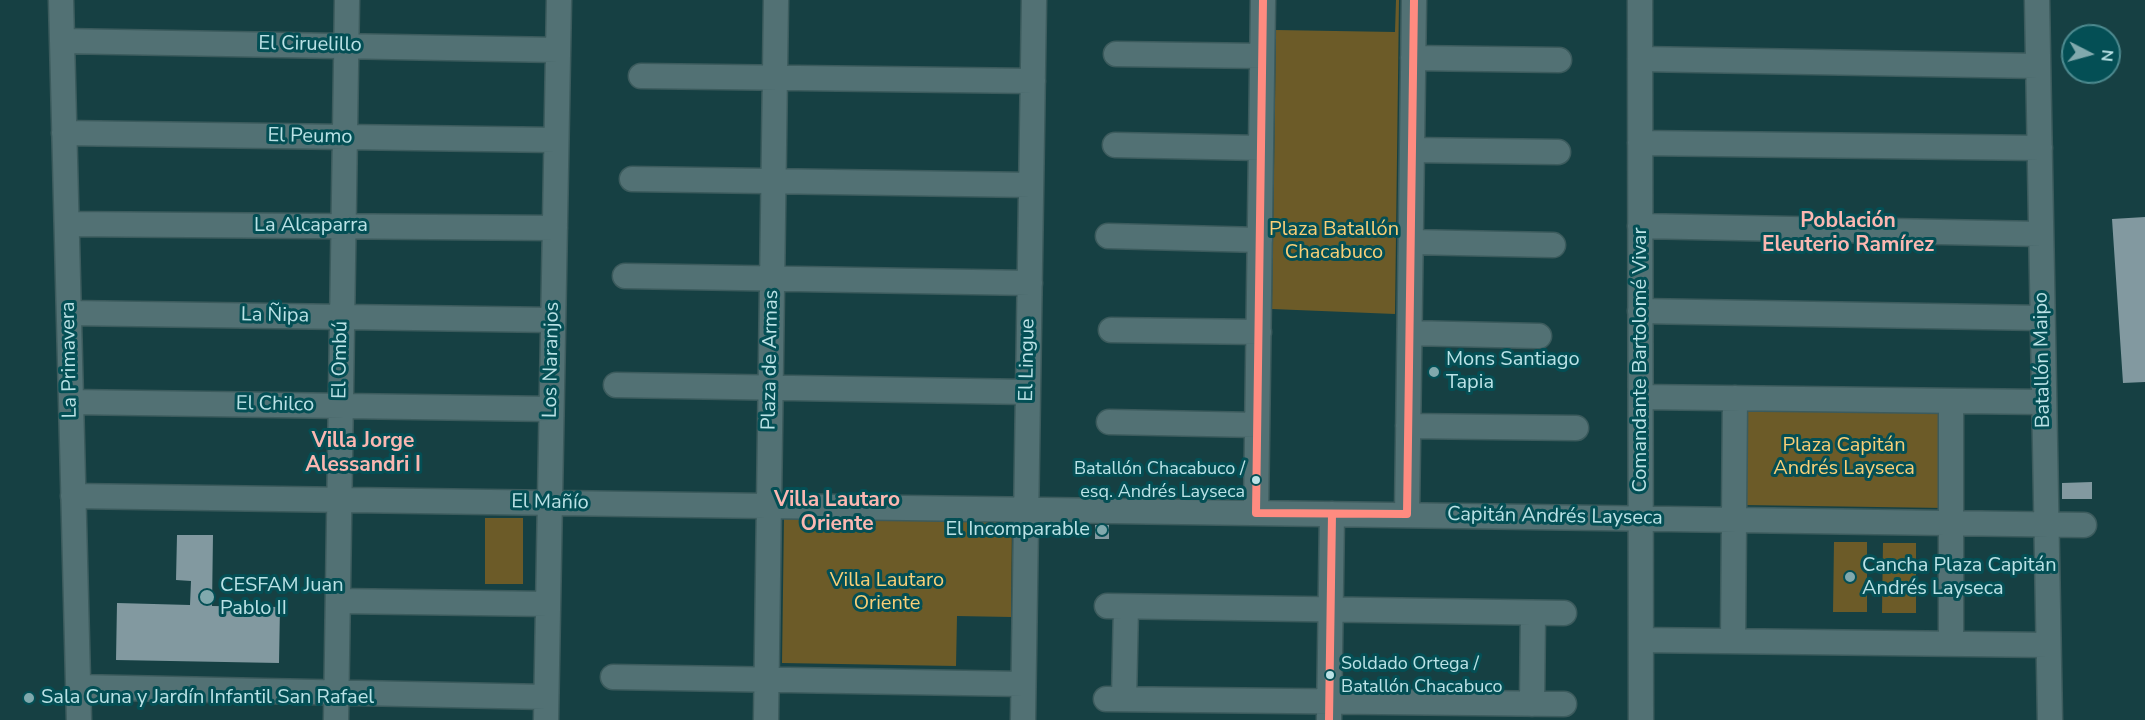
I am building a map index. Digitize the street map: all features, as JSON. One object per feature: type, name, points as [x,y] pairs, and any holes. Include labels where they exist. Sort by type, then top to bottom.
[{"type":"street","name":"La Primavera","points":[[61,0],[79,720]]},
{"type":"street","name":"El Ombú","points":[[336,720],[347,0]]},
{"type":"street","name":"Los Naranjos","points":[[546,708],[559,0]]},
{"type":"street","name":"Plaza de Armas","points":[[766,720],[776,0]]},
{"type":"street","name":"El Lingue","points":[[1023,720],[1034,0]]},
{"type":"street","points":[[1256,513],[1263,0]]},
{"type":"street","points":[[1407,514],[1414,0]]},
{"type":"street","name":"Comandante Bartolomé Vivar","points":[[1640,0],[1641,720]]},
{"type":"street","name":"Batallón Maipo","points":[[2037,0],[2050,720]]},
{"type":"street","name":"El Ciruelillo","points":[[62,41],[558,50]]},
{"type":"street","points":[[1116,54],[1262,56]]},
{"type":"street","points":[[1413,58],[1559,60]]},
{"type":"street","points":[[1640,59],[2038,66]]},
{"type":"street","points":[[641,76],[1033,81]]},
{"type":"street","name":"El Peumo","points":[[64,133],[556,140]]},
{"type":"street","points":[[1640,142],[2040,148]]},
{"type":"street","points":[[1115,145],[1261,148]]},
{"type":"street","points":[[1412,150],[1558,152]]},
{"type":"street","points":[[632,179],[1031,185]]},
{"type":"street","name":"La Alcaparra","points":[[67,224],[555,228]]},
{"type":"street","points":[[1640,226],[2041,234]]},
{"type":"street","points":[[1108,236],[1260,240]]},
{"type":"street","points":[[1411,242],[1553,244]]},
{"type":"street","points":[[625,276],[1030,283]]},
{"type":"street","points":[[1640,311],[2042,318]]},
{"type":"street","name":"La Ñipa","points":[[69,313],[553,320]]},
{"type":"street","points":[[1111,330],[1259,332]]},
{"type":"street","points":[[1410,333],[1539,336]]},
{"type":"street","points":[[616,385],[1028,392]]},
{"type":"street","points":[[1641,397],[2043,402]]},
{"type":"street","points":[[1733,641],[1735,398]]},
{"type":"street","points":[[1951,401],[1951,644]]},
{"type":"street","name":"El Chilco","points":[[71,402],[551,409]]},
{"type":"street","points":[[1109,422],[1257,425]]},
{"type":"street","points":[[1408,426],[1575,428]]},
{"type":"street","name":"El Mañío","points":[[73,496],[1026,510]]},
{"type":"street","name":"Capitán Andrés Layseca","points":[[1026,510],[2084,525]]},
{"type":"street","points":[[1329,711],[1332,514]]},
{"type":"street","points":[[338,601],[548,604]]},
{"type":"street","points":[[1564,614],[1117,607],[1115,699],[1329,711],[1564,704]]},
{"type":"street","points":[[1532,704],[1533,613]]},
{"type":"street","points":[[1641,640],[2048,645]]},
{"type":"street","points":[[613,677],[1023,684]]},
{"type":"street","points":[[78,687],[336,692],[546,708]]},
{"type":"green space","name":"Plaza Batallón Chacabuco","points":[[1396,0],[1399,0],[1395,314],[1272,309],[1276,30],[1395,32]]},
{"type":"green space","name":"Plaza Capitán Andrés Layseca","points":[[1743,406],[1945,409],[1944,508],[1742,505]]},
{"type":"green space","name":"Villa Lautaro Oriente","points":[[784,517],[1012,520],[1011,617],[957,616],[956,666],[782,663]]},
{"type":"green space","points":[[485,518],[523,518],[523,584],[485,584]]},
{"type":"green space","name":"Cancha Plaza Capitán Andrés Layseca","points":[[1834,542],[1867,542],[1867,612],[1833,612]]},
{"type":"green space","name":"Cancha Plaza Capitán Andrés Layseca","points":[[1883,543],[1916,543],[1916,613],[1882,613]]},
{"type":"building","points":[[2145,217],[2145,382],[2123,383],[2112,219]]},
{"type":"building","points":[[2092,482],[2092,499],[2062,499],[2062,483]]},
{"type":"building","name":"El Incomparable","points":[[1095,525],[1109,525],[1109,539],[1095,539]]},
{"type":"building","points":[[177,535],[213,535],[212,606],[280,607],[279,663],[116,660],[117,603],[190,605],[191,581],[176,580]]},
{"type":"transit line","points":[[1256,513],[1263,0]]},
{"type":"transit line","points":[[1256,513],[1407,514],[1414,0]]},
{"type":"transit line","points":[[1329,720],[1332,514]]},
{"type":"place","name":"Mons Santiago Tapia","points":[[1434,372]]},
{"type":"place","name":"Batallón Chacabuco / esq. Andrés Layseca","points":[[1256,480]]},
{"type":"place","name":"El Incomparable","points":[[1102,530]]},
{"type":"place","name":"Cancha Plaza Capitán Andrés Layseca","points":[[1850,577]]},
{"type":"place","name":"CESFAM Juan Pablo II","points":[[207,597]]},
{"type":"place","name":"Soldado Ortega / Batallón Chacabuco","points":[[1330,675]]},
{"type":"place","name":"Sala Cuna y Jardín Infantil San Rafael","points":[[29,698]]},
{"type":"district","name":"Población Eleuterio Ramírez","points":[[1848,234]]},
{"type":"district","name":"Villa Jorge Alessandri I","points":[[363,454]]},
{"type":"district","name":"Villa Lautaro Oriente","points":[[837,513]]}]
